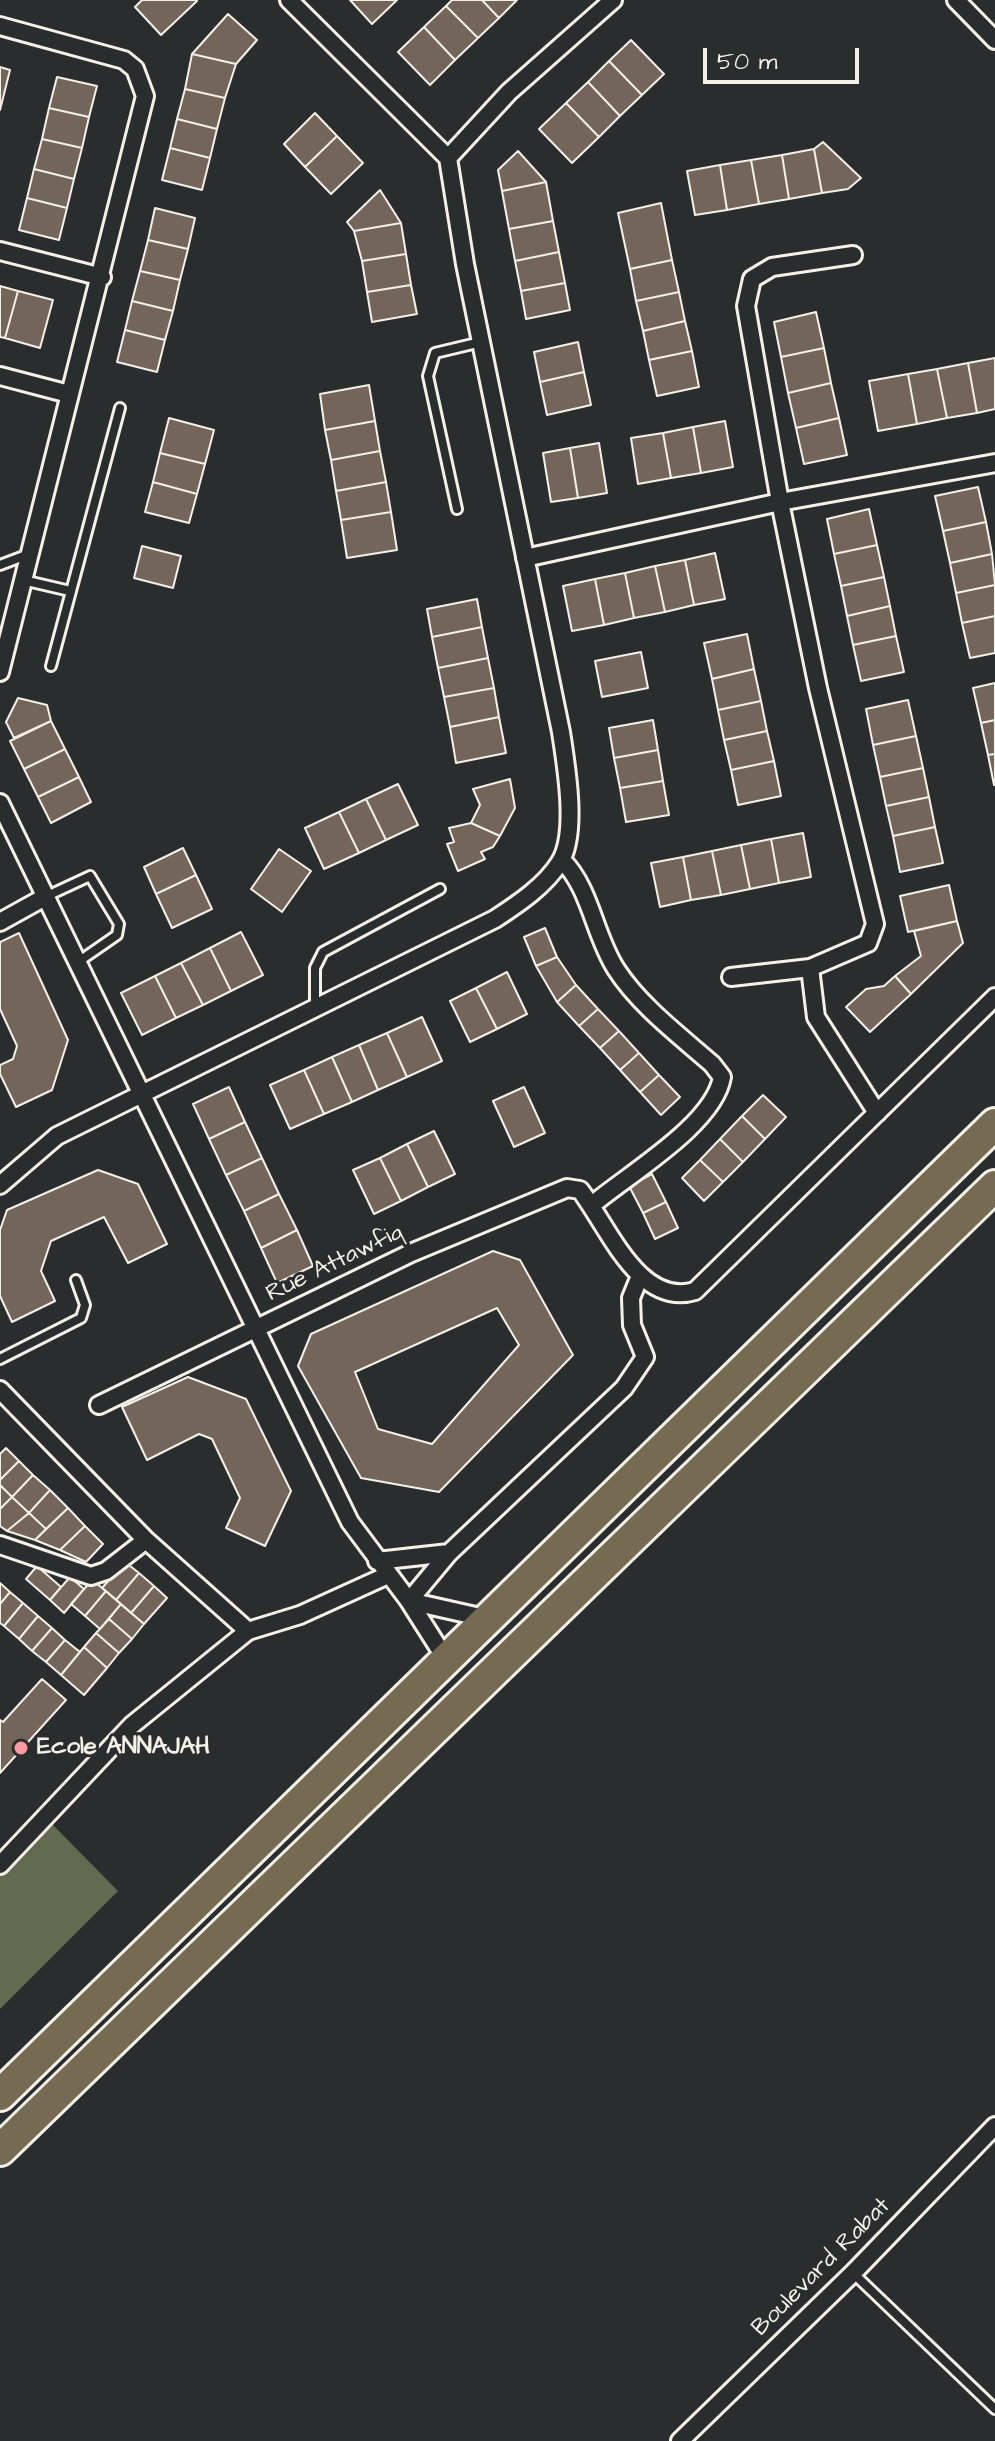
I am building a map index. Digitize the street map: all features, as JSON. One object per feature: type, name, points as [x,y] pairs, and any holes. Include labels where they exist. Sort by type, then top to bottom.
[{"type":"highway","points":[[0,2095],[995,1124]]},
{"type":"highway","points":[[0,2150],[995,1186]]},
{"type":"street","points":[[0,1185],[57,1136],[495,919],[533,891],[562,860],[567,833],[567,772],[481,342],[448,158],[289,0]]},
{"type":"street","points":[[448,158],[509,92],[613,0]]},
{"type":"street","points":[[956,0],[995,40]]},
{"type":"street","points":[[0,26],[124,60],[143,85],[144,109],[0,672]]},
{"type":"street","points":[[0,251],[102,277]]},
{"type":"street","points":[[731,977],[810,968],[868,943],[875,915],[818,688],[749,337],[747,292],[752,279],[765,269],[853,255]]},
{"type":"street","points":[[0,376],[69,394]]},
{"type":"street","points":[[525,558],[780,502],[995,463]]},
{"type":"street","points":[[0,803],[350,1522],[409,1601],[447,1661]]},
{"type":"street","points":[[562,860],[581,890],[615,968],[639,996],[722,1077],[720,1087],[706,1108],[679,1136],[592,1205],[640,1276],[659,1291],[682,1295],[695,1291],[995,997]]},
{"type":"street","points":[[0,922],[45,897]]},
{"type":"street","points":[[810,968],[816,1017],[877,1113]]},
{"type":"street","name":"Rue Attawfiq","points":[[99,1405],[411,1253],[550,1194],[573,1187],[580,1190],[592,1205]]},
{"type":"street","points":[[409,1601],[449,1553],[624,1388],[643,1365],[644,1350],[632,1325],[631,1298],[640,1276]]},
{"type":"street","points":[[0,1390],[146,1540],[248,1631]]},
{"type":"street","points":[[0,1545],[91,1576],[106,1571],[146,1540]]},
{"type":"street","points":[[377,1561],[449,1553]]},
{"type":"street","points":[[0,1865],[132,1725],[248,1631],[300,1615],[388,1575]]},
{"type":"street","points":[[409,1601],[489,1619]]},
{"type":"street","name":"Boulevard Rabat","points":[[686,2439],[995,2126]]},
{"type":"lane","points":[[457,509],[428,376],[435,353],[481,342]]},
{"type":"lane","points":[[51,666],[120,408]]},
{"type":"lane","points":[[0,565],[30,554]]},
{"type":"lane","points":[[23,580],[70,591]]},
{"type":"lane","points":[[45,897],[90,876],[119,924],[117,935],[77,963]]},
{"type":"lane","points":[[315,1010],[315,968],[323,952],[440,889]]},
{"type":"lane","points":[[0,1359],[81,1318],[85,1305],[76,1280]]},
{"type":"lane","points":[[853,2273],[995,2409]]},
{"type":"green space","points":[[50,1822],[118,1891],[0,2009],[0,1871]]},
{"type":"building","points":[[142,0],[197,1],[161,35],[135,7]]},
{"type":"building","points":[[350,0],[397,0],[372,24]]},
{"type":"building","points":[[452,0],[482,0],[499,18],[478,38],[446,6]]},
{"type":"building","points":[[482,0],[517,0],[499,18]]},
{"type":"building","points":[[446,6],[478,38],[455,60],[424,27]]},
{"type":"building","points":[[228,14],[257,40],[236,64],[192,54]]},
{"type":"building","points":[[424,27],[455,60],[430,85],[398,52]]},
{"type":"building","points":[[631,40],[664,74],[642,95],[609,61]]},
{"type":"building","points":[[192,54],[236,64],[225,98],[185,89]]},
{"type":"building","points":[[609,61],[642,95],[620,116],[588,82]]},
{"type":"building","points":[[0,67],[10,70],[0,110]]},
{"type":"building","points":[[57,77],[97,86],[89,117],[49,108]]},
{"type":"building","points":[[588,82],[620,116],[599,137],[566,103]]},
{"type":"building","points":[[185,89],[225,98],[217,129],[177,119]]},
{"type":"building","points":[[566,103],[599,137],[572,163],[539,129]]},
{"type":"building","points":[[49,108],[89,117],[82,148],[42,139]]},
{"type":"building","points":[[315,113],[337,136],[305,167],[284,144]]},
{"type":"building","points":[[177,119],[217,129],[210,158],[170,148]]},
{"type":"building","points":[[337,136],[363,163],[331,194],[305,167]]},
{"type":"building","points":[[42,139],[82,148],[74,179],[34,169]]},
{"type":"building","points":[[823,142],[861,178],[848,189],[822,193],[814,149]]},
{"type":"building","points":[[170,148],[210,158],[202,190],[162,180]]},
{"type":"building","points":[[814,149],[822,193],[789,199],[782,155]]},
{"type":"building","points":[[518,151],[546,182],[502,191],[498,170]]},
{"type":"building","points":[[782,155],[789,199],[759,204],[751,160]]},
{"type":"building","points":[[751,160],[759,204],[727,210],[720,165]]},
{"type":"building","points":[[720,165],[727,210],[695,215],[687,171]]},
{"type":"building","points":[[34,169],[74,179],[67,208],[27,198]]},
{"type":"building","points":[[546,182],[553,221],[509,229],[502,191]]},
{"type":"building","points":[[380,190],[401,223],[354,231],[347,222]]},
{"type":"building","points":[[27,198],[67,208],[59,240],[19,230]]},
{"type":"building","points":[[661,203],[672,260],[630,269],[618,213]]},
{"type":"building","points":[[155,208],[195,218],[188,249],[148,240]]},
{"type":"building","points":[[553,221],[559,252],[515,261],[509,229]]},
{"type":"building","points":[[401,223],[406,254],[362,261],[354,231]]},
{"type":"building","points":[[148,240],[188,249],[180,280],[140,271]]},
{"type":"building","points":[[559,252],[565,283],[521,291],[515,261]]},
{"type":"building","points":[[406,254],[411,285],[367,292],[362,261]]},
{"type":"building","points":[[672,260],[679,292],[636,301],[630,269]]},
{"type":"building","points":[[140,271],[180,280],[173,311],[132,301]]},
{"type":"building","points":[[565,283],[570,310],[526,319],[521,291]]},
{"type":"building","points":[[411,285],[417,314],[372,322],[367,292]]},
{"type":"building","points":[[0,286],[18,291],[5,338],[0,337]]},
{"type":"building","points":[[18,291],[53,300],[40,348],[5,338]]},
{"type":"building","points":[[679,292],[685,321],[643,331],[636,301]]},
{"type":"building","points":[[132,301],[173,311],[165,340],[125,330]]},
{"type":"building","points":[[816,312],[824,348],[781,357],[774,322]]},
{"type":"building","points":[[685,321],[692,351],[649,360],[643,331]]},
{"type":"building","points":[[125,330],[165,340],[157,372],[117,362]]},
{"type":"building","points":[[578,342],[584,372],[540,382],[534,352]]},
{"type":"building","points":[[824,348],[831,383],[788,393],[781,357]]},
{"type":"building","points":[[692,351],[699,387],[657,396],[649,360]]},
{"type":"building","points":[[995,358],[995,409],[977,413],[968,363]]},
{"type":"building","points":[[968,363],[977,413],[947,418],[937,369]]},
{"type":"building","points":[[937,369],[947,418],[917,424],[908,374]]},
{"type":"building","points":[[584,372],[591,405],[547,415],[540,382]]},
{"type":"building","points":[[908,374],[917,424],[878,431],[869,381]]},
{"type":"building","points":[[831,383],[839,418],[796,428],[788,393]]},
{"type":"building","points":[[369,385],[375,421],[325,430],[320,394]]},
{"type":"building","points":[[169,418],[214,430],[205,464],[160,453]]},
{"type":"building","points":[[839,418],[847,455],[804,464],[796,428]]},
{"type":"building","points":[[375,421],[380,451],[331,460],[325,430]]},
{"type":"building","points":[[725,421],[733,467],[701,473],[693,427]]},
{"type":"building","points":[[693,427],[701,473],[671,478],[663,433]]},
{"type":"building","points":[[663,433],[671,478],[638,484],[631,438]]},
{"type":"building","points":[[599,443],[607,493],[578,498],[570,448]]},
{"type":"building","points":[[570,448],[578,498],[551,502],[543,453]]},
{"type":"building","points":[[380,451],[386,482],[336,491],[331,460]]},
{"type":"building","points":[[160,453],[205,464],[197,494],[153,482]]},
{"type":"building","points":[[153,482],[197,494],[189,523],[145,512]]},
{"type":"building","points":[[386,482],[391,512],[341,520],[336,491]]},
{"type":"building","points":[[978,487],[986,522],[943,531],[935,496]]},
{"type":"building","points":[[869,509],[877,545],[834,554],[827,519]]},
{"type":"building","points":[[391,512],[397,550],[347,558],[341,520]]},
{"type":"building","points":[[986,522],[992,554],[950,563],[943,531]]},
{"type":"building","points":[[877,545],[884,577],[841,586],[834,554]]},
{"type":"building","points":[[142,546],[181,556],[173,588],[134,578]]},
{"type":"building","points":[[715,553],[725,599],[694,605],[685,560]]},
{"type":"building","points":[[992,554],[995,585],[956,593],[950,563]]},
{"type":"building","points":[[685,560],[694,605],[665,612],[655,566]]},
{"type":"building","points":[[655,566],[665,612],[634,618],[625,573]]},
{"type":"building","points":[[625,573],[634,618],[604,625],[595,579]]},
{"type":"building","points":[[884,577],[890,606],[847,616],[841,586]]},
{"type":"building","points":[[595,579],[604,625],[572,631],[563,586]]},
{"type":"building","points":[[995,585],[995,616],[962,623],[956,593]]},
{"type":"building","points":[[477,599],[482,627],[432,637],[427,609]]},
{"type":"building","points":[[890,606],[896,636],[853,645],[847,616]]},
{"type":"building","points":[[995,616],[995,653],[970,658],[962,623]]},
{"type":"building","points":[[482,627],[488,658],[438,668],[432,637]]},
{"type":"building","points":[[747,634],[754,669],[712,679],[704,643]]},
{"type":"building","points":[[896,636],[904,672],[861,681],[853,645]]},
{"type":"building","points":[[641,652],[648,688],[602,697],[595,661]]},
{"type":"building","points":[[488,658],[494,688],[444,697],[438,668]]},
{"type":"building","points":[[754,669],[761,701],[718,710],[712,679]]},
{"type":"building","points":[[995,683],[995,720],[981,723],[973,688]]},
{"type":"building","points":[[494,688],[499,717],[450,727],[444,697]]},
{"type":"building","points":[[18,698],[47,705],[51,721],[14,738],[6,722]]},
{"type":"building","points":[[908,700],[916,736],[873,745],[866,709]]},
{"type":"building","points":[[761,701],[767,731],[724,740],[718,710]]},
{"type":"building","points":[[499,717],[506,753],[456,763],[450,727]]},
{"type":"building","points":[[653,720],[658,750],[614,758],[609,728]]},
{"type":"building","points":[[995,720],[995,754],[988,755],[981,723]]},
{"type":"building","points":[[51,721],[65,749],[24,769],[10,741]]},
{"type":"building","points":[[767,731],[774,761],[731,770],[724,740]]},
{"type":"building","points":[[916,736],[923,768],[880,777],[873,745]]},
{"type":"building","points":[[65,749],[79,777],[38,797],[24,769]]},
{"type":"building","points":[[658,750],[663,781],[620,788],[614,758]]},
{"type":"building","points":[[995,754],[995,785],[994,785],[988,755]]},
{"type":"building","points":[[774,761],[781,796],[738,805],[731,770]]},
{"type":"building","points":[[923,768],[929,797],[886,806],[880,777]]},
{"type":"building","points":[[79,777],[91,802],[51,823],[38,797]]},
{"type":"building","points":[[510,779],[515,808],[500,836],[471,823],[480,805],[473,789]]},
{"type":"building","points":[[663,781],[669,815],[626,822],[620,788]]},
{"type":"building","points":[[398,784],[418,825],[386,840],[366,799]]},
{"type":"building","points":[[929,797],[935,827],[893,836],[886,806]]},
{"type":"building","points":[[366,799],[386,840],[359,853],[339,812]]},
{"type":"building","points":[[339,812],[359,853],[324,869],[305,828]]},
{"type":"building","points":[[471,823],[500,836],[493,847],[481,852],[485,859],[458,871],[447,844],[454,842],[449,828]]},
{"type":"building","points":[[935,827],[943,863],[900,872],[893,836]]},
{"type":"building","points":[[803,833],[811,877],[779,883],[771,839]]},
{"type":"building","points":[[771,839],[779,883],[750,889],[741,845]]},
{"type":"building","points":[[741,845],[750,889],[721,895],[712,851]]},
{"type":"building","points":[[183,848],[196,875],[156,894],[144,867]]},
{"type":"building","points":[[279,849],[311,871],[282,912],[251,889]]},
{"type":"building","points":[[712,851],[721,895],[691,900],[683,857]]},
{"type":"building","points":[[683,857],[691,900],[660,907],[651,863]]},
{"type":"building","points":[[196,875],[212,909],[172,928],[156,894]]},
{"type":"building","points":[[949,885],[957,921],[908,932],[900,896]]},
{"type":"building","points":[[957,921],[963,943],[911,994],[895,976],[921,956],[914,931]]},
{"type":"building","points":[[545,928],[557,957],[536,966],[524,937]]},
{"type":"building","points":[[241,932],[263,975],[231,991],[210,948]]},
{"type":"building","points":[[19,933],[68,1040],[52,1090],[16,1107],[0,1074],[0,1065],[13,1059],[17,1046],[0,1009],[0,942]]},
{"type":"building","points":[[210,948],[231,991],[203,1005],[181,963]]},
{"type":"building","points":[[557,957],[576,985],[557,1002],[536,966]]},
{"type":"building","points":[[181,963],[203,1005],[176,1018],[155,976]]},
{"type":"building","points":[[507,972],[527,1014],[497,1029],[476,988]]},
{"type":"building","points":[[155,976],[176,1018],[142,1035],[121,993]]},
{"type":"building","points":[[895,976],[911,994],[870,1032],[846,1007],[866,989],[884,986]]},
{"type":"building","points":[[576,985],[598,1009],[579,1026],[557,1002]]},
{"type":"building","points":[[476,988],[497,1029],[470,1042],[450,1001]]},
{"type":"building","points":[[598,1009],[619,1031],[600,1048],[579,1026]]},
{"type":"building","points":[[422,1017],[442,1061],[407,1077],[387,1033]]},
{"type":"building","points":[[619,1031],[639,1053],[620,1070],[600,1048]]},
{"type":"building","points":[[387,1033],[407,1077],[378,1090],[359,1045]]},
{"type":"building","points":[[359,1045],[378,1090],[352,1102],[332,1057]]},
{"type":"building","points":[[639,1053],[659,1075],[640,1092],[620,1070]]},
{"type":"building","points":[[332,1057],[352,1102],[324,1114],[304,1070]]},
{"type":"building","points":[[304,1070],[324,1114],[290,1129],[270,1085]]},
{"type":"building","points":[[659,1075],[680,1097],[661,1115],[640,1092]]},
{"type":"building","points":[[229,1087],[245,1122],[209,1139],[193,1104]]},
{"type":"building","points":[[524,1087],[545,1133],[514,1147],[493,1101]]},
{"type":"building","points":[[763,1095],[786,1117],[765,1139],[742,1116]]},
{"type":"building","points":[[742,1116],[765,1139],[743,1162],[720,1139]]},
{"type":"building","points":[[245,1122],[262,1158],[226,1175],[209,1139]]},
{"type":"building","points":[[434,1131],[455,1174],[428,1187],[407,1144]]},
{"type":"building","points":[[720,1139],[743,1162],[723,1182],[700,1160]]},
{"type":"building","points":[[407,1144],[428,1187],[401,1201],[380,1158]]},
{"type":"building","points":[[262,1158],[279,1194],[244,1211],[226,1175]]},
{"type":"building","points":[[380,1158],[401,1201],[374,1214],[353,1170]]},
{"type":"building","points":[[700,1160],[723,1182],[704,1201],[682,1178]]},
{"type":"building","points":[[98,1170],[138,1184],[167,1244],[128,1263],[104,1217],[51,1241],[41,1271],[55,1301],[12,1322],[0,1296],[0,1230],[7,1210]]},
{"type":"building","points":[[652,1174],[666,1202],[643,1213],[629,1186]]},
{"type":"building","points":[[279,1194],[297,1230],[261,1248],[244,1211]]},
{"type":"building","points":[[666,1202],[678,1228],[655,1239],[643,1213]]},
{"type":"building","points":[[297,1230],[313,1266],[277,1283],[261,1248]]},
{"type":"building","points":[[493,1251],[520,1260],[573,1355],[439,1492],[361,1478],[298,1366],[311,1334]],"holes":[[[497,1308],[519,1345],[432,1444],[378,1429],[355,1372]]]},
{"type":"building","points":[[188,1377],[246,1399],[291,1491],[265,1546],[226,1528],[240,1498],[212,1439],[199,1434],[147,1460],[122,1407]]},
{"type":"building","points":[[6,1448],[19,1461],[0,1480],[0,1454]]},
{"type":"building","points":[[19,1461],[33,1475],[12,1497],[0,1485],[0,1480]]},
{"type":"building","points":[[33,1475],[50,1490],[29,1513],[12,1497]]},
{"type":"building","points":[[0,1485],[12,1497],[0,1509]]},
{"type":"building","points":[[50,1490],[68,1508],[46,1529],[29,1513]]},
{"type":"building","points":[[12,1497],[29,1513],[7,1531],[0,1526],[0,1509]]},
{"type":"building","points":[[68,1508],[85,1526],[60,1550],[35,1540]]},
{"type":"building","points":[[29,1513],[46,1529],[35,1540],[7,1531]]},
{"type":"building","points":[[85,1526],[103,1544],[86,1562],[60,1550]]},
{"type":"building","points":[[125,1562],[139,1573],[116,1600],[102,1588]]},
{"type":"building","points":[[37,1566],[61,1587],[50,1600],[26,1579]]},
{"type":"building","points":[[139,1573],[154,1586],[131,1613],[116,1600]]},
{"type":"building","points":[[70,1577],[84,1589],[64,1613],[50,1600]]},
{"type":"building","points":[[92,1580],[106,1591],[85,1616],[71,1604]]},
{"type":"building","points":[[0,1583],[10,1592],[0,1604]]},
{"type":"building","points":[[154,1586],[167,1598],[144,1624],[131,1613]]},
{"type":"building","points":[[106,1591],[121,1604],[100,1629],[85,1616]]},
{"type":"building","points":[[10,1592],[23,1603],[4,1626],[0,1623],[0,1604]]},
{"type":"building","points":[[23,1603],[38,1616],[19,1639],[4,1626]]},
{"type":"building","points":[[121,1604],[144,1624],[132,1639],[109,1619]]},
{"type":"building","points":[[38,1616],[52,1628],[32,1651],[19,1639]]},
{"type":"building","points":[[109,1619],[132,1639],[119,1653],[96,1633]]},
{"type":"building","points":[[52,1628],[65,1640],[46,1662],[32,1651]]},
{"type":"building","points":[[96,1633],[119,1653],[107,1668],[84,1647]]},
{"type":"building","points":[[65,1640],[80,1652],[61,1675],[46,1662]]},
{"type":"building","points":[[84,1647],[107,1668],[84,1695],[61,1675]]},
{"type":"building","points":[[42,1679],[66,1700],[0,1773],[0,1720],[3,1722]]},
{"type":"place","name":"Ecole ANNAJAH","points":[[21,1748]]}]
